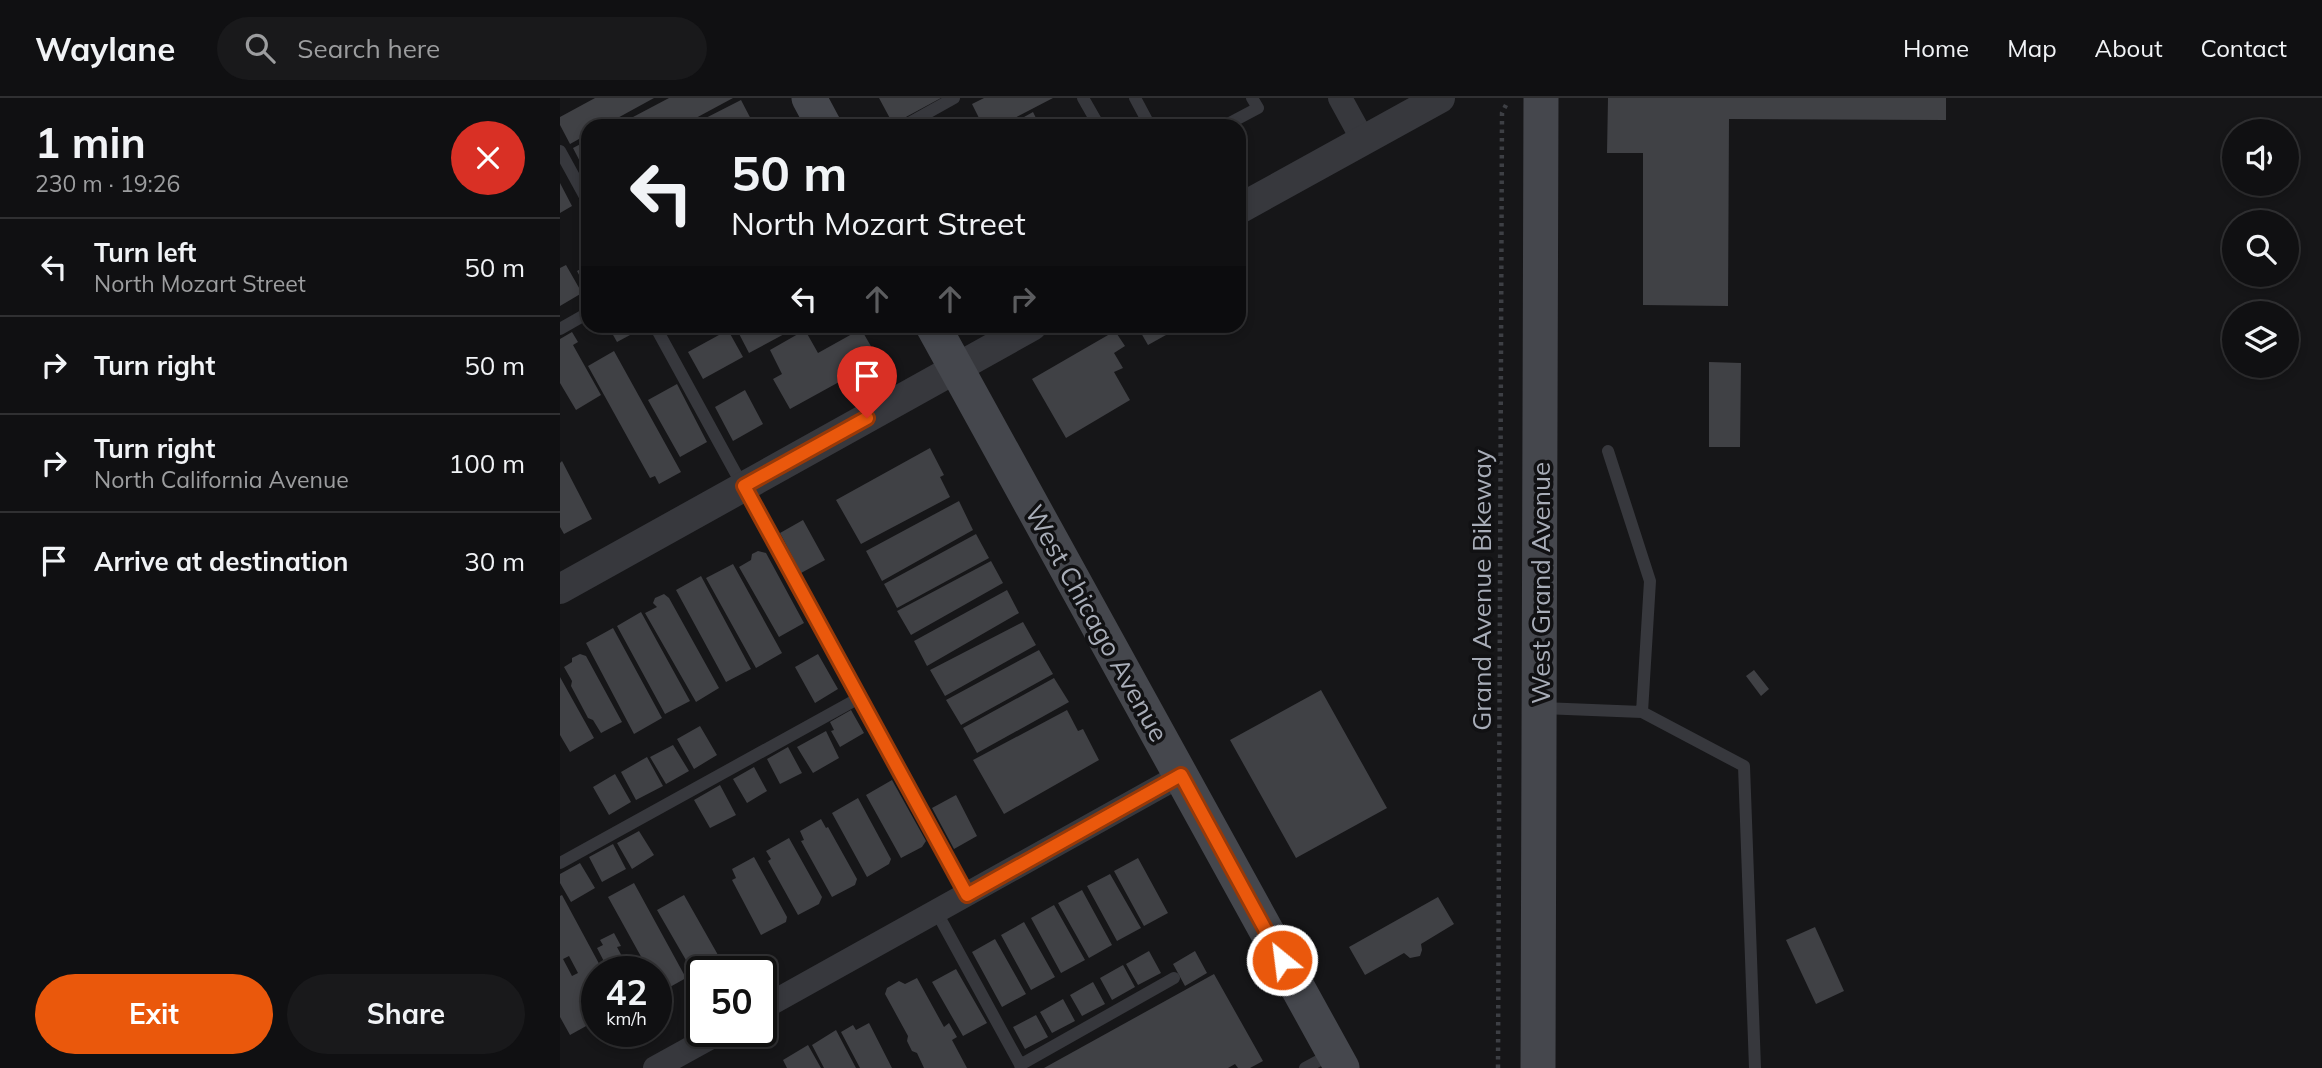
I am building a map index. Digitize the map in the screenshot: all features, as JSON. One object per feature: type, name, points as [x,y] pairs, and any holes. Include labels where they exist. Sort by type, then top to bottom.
[{"type":"main road","points":[[809,98],[820,119]]},
{"type":"main road","name":"West Grand Avenue","points":[[1538,1068],[1541,98]]},
{"type":"main road","name":"West Chicago Avenue","points":[[937,333],[1181,775],[1327,1063]]},
{"type":"street","points":[[1340,98],[1363,140]]},
{"type":"street","points":[[1246,205],[1440,98]]},
{"type":"street","points":[[560,589],[1019,333]]},
{"type":"street","points":[[777,1000],[1181,775]]},
{"type":"street","points":[[654,1068],[693,1047]]},
{"type":"lane","points":[[916,119],[954,98]]},
{"type":"lane","points":[[1083,98],[1095,119]]},
{"type":"lane","points":[[1135,98],[1146,119]]},
{"type":"lane","points":[[1237,119],[1258,108],[1252,98]]},
{"type":"lane","points":[[560,151],[581,189]]},
{"type":"lane","points":[[560,329],[581,317]]},
{"type":"lane","points":[[659,333],[967,895]]},
{"type":"lane","points":[[1608,451],[1650,581],[1642,712]]},
{"type":"lane","points":[[560,863],[859,698]]},
{"type":"lane","points":[[1539,708],[1642,712],[1744,766],[1755,1068]]},
{"type":"lane","points":[[936,911],[1021,1067],[1174,978]]},
{"type":"path","name":"Grand Avenue Bikeway","points":[[1498,1068],[1502,113]]},
{"type":"building","points":[[595,98],[654,98],[616,119],[581,119],[581,138],[570,144],[560,125],[560,117]]},
{"type":"building","points":[[669,98],[733,98],[694,119],[629,119]]},
{"type":"building","points":[[879,98],[941,98],[902,119],[890,119]]},
{"type":"building","points":[[984,98],[1053,98],[1012,119],[980,119],[972,104]]},
{"type":"building","points":[[1608,98],[1946,98],[1946,120],[1729,119],[1728,306],[1643,305],[1643,153],[1607,153]]},
{"type":"building","points":[[741,100],[751,119],[704,119]]},
{"type":"building","points":[[1033,112],[1036,119],[1020,119]]},
{"type":"building","points":[[581,144],[581,163],[573,148]]},
{"type":"building","points":[[560,183],[572,206],[560,213]]},
{"type":"building","points":[[566,265],[581,294],[560,306],[560,268]]},
{"type":"building","points":[[572,332],[578,342],[573,345],[601,395],[576,410],[560,383],[560,339]]},
{"type":"building","points":[[612,333],[634,333],[617,342]]},
{"type":"building","points":[[723,333],[730,333],[743,357],[703,379],[688,352]]},
{"type":"building","points":[[739,333],[786,333],[749,353]]},
{"type":"building","points":[[800,333],[807,333],[818,353],[854,333],[863,333],[879,360],[790,409],[773,379],[782,374],[770,350]]},
{"type":"building","points":[[1112,333],[1116,333],[1125,346],[1114,353],[1123,368],[1114,372],[1130,400],[1066,438],[1032,379]]},
{"type":"building","points":[[1141,333],[1170,333],[1148,345]]},
{"type":"building","points":[[614,351],[681,472],[659,484],[655,476],[650,478],[588,366]]},
{"type":"building","points":[[1709,362],[1741,363],[1740,447],[1709,447]]},
{"type":"building","points":[[677,384],[707,442],[680,457],[648,400]]},
{"type":"building","points":[[745,390],[763,424],[733,441],[715,407]]},
{"type":"building","points":[[930,448],[944,475],[940,477],[950,497],[861,544],[836,500]]},
{"type":"building","points":[[562,461],[592,519],[564,534],[560,527]]},
{"type":"building","points":[[959,501],[973,530],[882,581],[866,551]]},
{"type":"building","points":[[803,520],[825,560],[801,573],[780,533]]},
{"type":"building","points":[[976,534],[989,558],[897,608],[884,584]]},
{"type":"building","points":[[758,551],[766,553],[804,623],[779,637],[739,567],[751,560],[752,554]]},
{"type":"building","points":[[991,561],[1003,583],[911,635],[897,611]]},
{"type":"building","points":[[733,564],[782,653],[756,668],[706,578]]},
{"type":"building","points":[[701,576],[751,669],[726,682],[676,590]]},
{"type":"building","points":[[1007,590],[1019,613],[927,666],[914,641]]},
{"type":"building","points":[[664,594],[669,598],[719,688],[696,702],[645,613],[657,607],[653,603],[655,598]]},
{"type":"building","points":[[641,612],[690,701],[665,714],[617,626]]},
{"type":"building","points":[[1023,622],[1036,645],[945,696],[930,670]]},
{"type":"building","points":[[613,628],[662,718],[634,734],[586,643]]},
{"type":"building","points":[[1039,650],[1053,674],[961,725],[946,700]]},
{"type":"building","points":[[580,654],[586,656],[622,722],[601,733],[593,720],[588,718],[564,667]]},
{"type":"building","points":[[818,654],[838,689],[815,703],[795,667]]},
{"type":"building","points":[[1754,670],[1769,689],[1761,696],[1746,676]]},
{"type":"building","points":[[560,677],[594,738],[570,752],[560,735]]},
{"type":"building","points":[[1054,678],[1069,702],[977,753],[963,728]]},
{"type":"building","points":[[1321,690],[1387,808],[1296,858],[1230,740]]},
{"type":"building","points":[[851,710],[864,733],[840,747],[831,731],[834,730],[830,722]]},
{"type":"building","points":[[1067,710],[1078,731],[1083,729],[1099,760],[1004,814],[973,760]]},
{"type":"building","points":[[700,726],[717,755],[694,769],[677,739]]},
{"type":"building","points":[[826,731],[839,758],[813,773],[797,747]]},
{"type":"building","points":[[673,745],[689,771],[666,784],[650,757]]},
{"type":"building","points":[[788,747],[802,773],[780,784],[767,759]]},
{"type":"building","points":[[647,757],[663,786],[636,800],[621,772]]},
{"type":"building","points":[[754,767],[767,791],[747,803],[733,779]]},
{"type":"building","points":[[615,774],[631,802],[609,815],[593,787]]},
{"type":"building","points":[[892,780],[926,841],[922,847],[901,858],[866,795]]},
{"type":"building","points":[[720,785],[736,815],[710,828],[694,800]]},
{"type":"building","points":[[956,795],[977,836],[954,849],[932,808]]},
{"type":"building","points":[[858,798],[891,859],[889,864],[867,877],[832,813]]},
{"type":"building","points":[[821,819],[857,879],[855,885],[832,897],[801,841],[804,840],[800,831]]},
{"type":"building","points":[[639,831],[654,855],[632,869],[617,843]]},
{"type":"building","points":[[789,838],[822,897],[819,904],[798,915],[768,861],[771,859],[766,851]]},
{"type":"building","points":[[613,844],[626,869],[602,882],[589,857]]},
{"type":"building","points":[[754,857],[787,917],[786,922],[761,935],[732,880],[736,878],[732,869]]},
{"type":"building","points":[[1138,858],[1168,913],[1144,926],[1114,871]]},
{"type":"building","points":[[580,863],[595,888],[571,902],[560,883],[560,874]]},
{"type":"building","points":[[1110,874],[1141,928],[1117,941],[1087,886]]},
{"type":"building","points":[[634,883],[686,978],[672,986],[672,956],[641,956],[608,897]]},
{"type":"building","points":[[1082,890],[1112,945],[1089,958],[1058,903]]},
{"type":"building","points":[[562,895],[595,956],[581,956],[581,1029],[570,1035],[560,1017]],"holes":[[[569,956],[578,973],[572,976],[563,959]]]},
{"type":"building","points":[[684,895],[718,956],[686,956],[686,960],[657,910]]},
{"type":"building","points":[[1438,897],[1454,924],[1421,944],[1420,956],[1410,958],[1404,953],[1365,975],[1349,947]]},
{"type":"building","points":[[1054,905],[1085,960],[1061,973],[1031,918]]},
{"type":"building","points":[[1024,922],[1055,977],[1031,990],[1001,935]]},
{"type":"building","points":[[1815,927],[1844,991],[1816,1004],[1786,940]]},
{"type":"building","points":[[614,933],[621,946],[617,947],[622,956],[601,956],[597,948],[603,945],[600,940]]},
{"type":"building","points":[[995,939],[1026,994],[1002,1007],[972,952]]},
{"type":"building","points":[[1149,951],[1161,973],[1138,985],[1126,964]]},
{"type":"building","points":[[1195,951],[1207,973],[1185,986],[1173,964]]},
{"type":"building","points":[[1123,965],[1135,987],[1112,1000],[1100,978]]},
{"type":"building","points":[[956,969],[987,1023],[963,1036],[932,982]]},
{"type":"building","points":[[1214,974],[1263,1061],[1250,1068],[1238,1068],[1235,1064],[1228,1068],[1044,1068]]},
{"type":"building","points":[[917,978],[944,1027],[949,1023],[957,1037],[952,1040],[967,1068],[924,1068],[917,1053],[912,1051],[907,1041],[908,1036],[885,994],[887,988],[899,981],[905,984]]},
{"type":"building","points":[[1093,982],[1105,1004],[1082,1016],[1070,995]]},
{"type":"building","points":[[1063,999],[1075,1021],[1052,1033],[1040,1012]]},
{"type":"building","points":[[1036,1015],[1048,1037],[1025,1049],[1013,1027]]},
{"type":"building","points":[[869,1023],[892,1068],[860,1068],[841,1032],[853,1025],[856,1030]]},
{"type":"building","points":[[836,1030],[856,1068],[824,1068],[812,1045]]},
{"type":"building","points":[[808,1045],[821,1068],[787,1068],[783,1060]]},
{"type":"route","points":[[867,418],[744,486],[967,895],[1181,775],[1282,960]]}]
